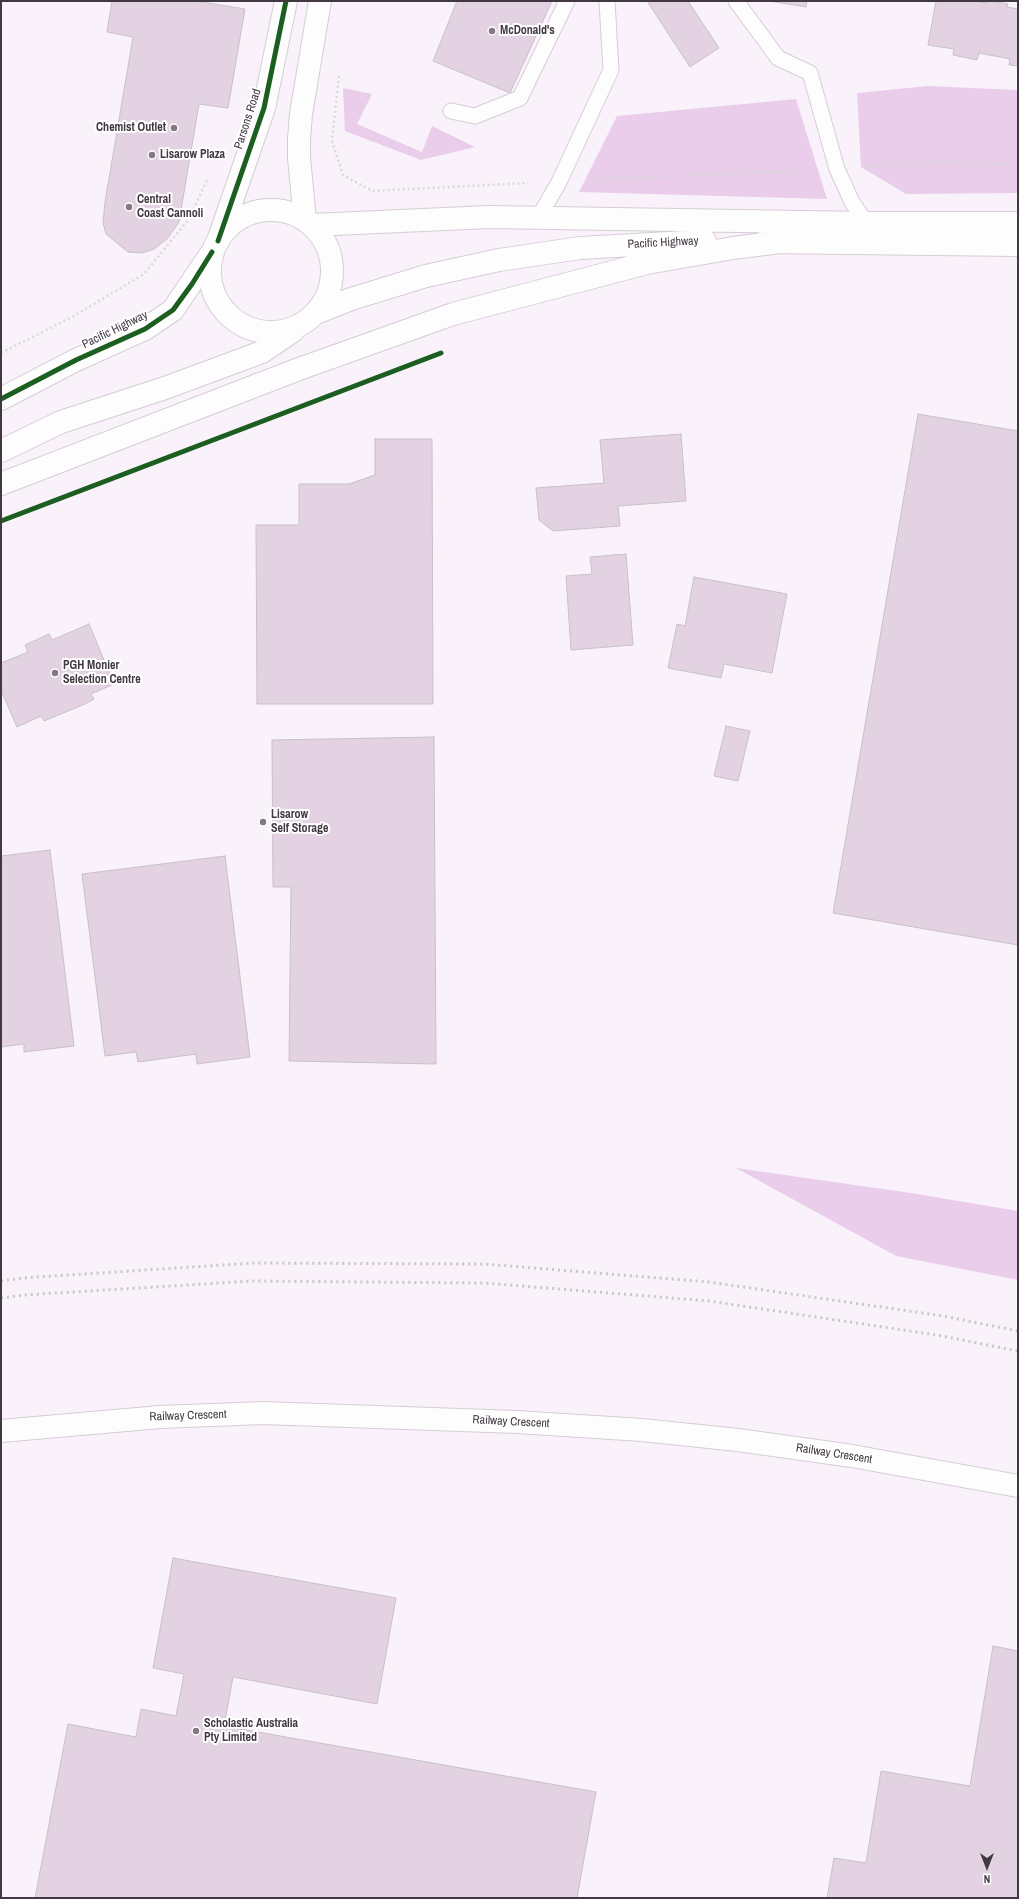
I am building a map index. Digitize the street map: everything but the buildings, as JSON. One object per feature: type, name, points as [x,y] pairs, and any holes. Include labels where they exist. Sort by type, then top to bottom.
[{"type":"main road","name":"Parsons Road","points":[[215,246],[264,108],[286,1]]},
{"type":"main road","points":[[308,222],[298,158],[299,133],[320,1]]},
{"type":"main road","points":[[264,210],[278,210],[292,213],[308,222],[321,235],[328,247],[332,261],[333,275],[325,302],[311,317],[290,329],[273,333],[257,331],[241,324],[227,314],[217,301],[211,285],[210,268],[215,246],[226,229],[250,213],[264,210]]},
{"type":"main road","name":"Pacific Highway","points":[[308,222],[539,217],[866,223],[1018,223]]},
{"type":"main road","name":"Pacific Highway","points":[[1,451],[61,422],[165,388],[262,352],[311,317],[351,299],[426,276],[536,254],[580,248],[654,243],[704,241],[1018,245]]},
{"type":"main road","points":[[1,484],[299,369],[453,314],[647,263],[733,248],[780,242]]},
{"type":"main road","name":"Pacific Highway","points":[[1,399],[76,360],[145,329],[173,310],[192,284],[215,246]]},
{"type":"main road","name":"Railway Crescent","points":[[1,1431],[160,1417],[263,1414],[517,1422],[642,1430],[738,1440],[852,1456],[1018,1486]]},
{"type":"lane","points":[[451,111],[475,116],[520,98],[567,1]]},
{"type":"lane","points":[[539,217],[559,182],[611,70],[607,1]]},
{"type":"lane","points":[[736,1],[778,58],[810,73],[837,168],[852,202],[866,223]]},
{"type":"path","points":[[339,71],[332,141],[343,175],[372,191],[837,168],[924,162],[1018,164]]},
{"type":"path","points":[[1,353],[72,317],[144,274],[189,219],[208,177]]},
{"type":"shaded area","points":[[928,86],[1018,90],[1018,193],[906,194],[861,167],[857,93]]},
{"type":"shaded area","points":[[343,88],[372,94],[357,124],[422,152],[432,126],[475,147],[421,160],[345,131]]},
{"type":"shaded area","points":[[796,99],[827,199],[579,192],[617,116]]},
{"type":"shaded area","points":[[736,1168],[911,1193],[1018,1211],[1018,1280],[896,1256]]},
{"type":"railway","points":[[1,1281],[22,1278],[254,1263],[484,1264],[709,1282],[943,1316],[1018,1331]]},
{"type":"railway","points":[[1,1298],[24,1295],[252,1281],[484,1283],[709,1301],[937,1335],[1018,1351]]},
{"type":"cycle path","points":[[218,241],[264,108],[286,1]]},
{"type":"cycle path","points":[[1,399],[76,360],[145,329],[173,310],[192,284],[212,252]]},
{"type":"cycle path","points":[[1,521],[441,353]]},
{"type":"place","name":"McDonald's","points":[[492,31]]},
{"type":"place","name":"Chemist Outlet","points":[[174,128]]},
{"type":"place","name":"Lisarow Plaza","points":[[152,155]]},
{"type":"place","name":"Central Coast Cannoli","points":[[129,207]]},
{"type":"place","name":"PGH Monier Selection Centre","points":[[55,673]]},
{"type":"place","name":"Lisarow Self Storage","points":[[263,822]]},
{"type":"place","name":"Scholastic Australia Pty Limited","points":[[196,1731]]}]
